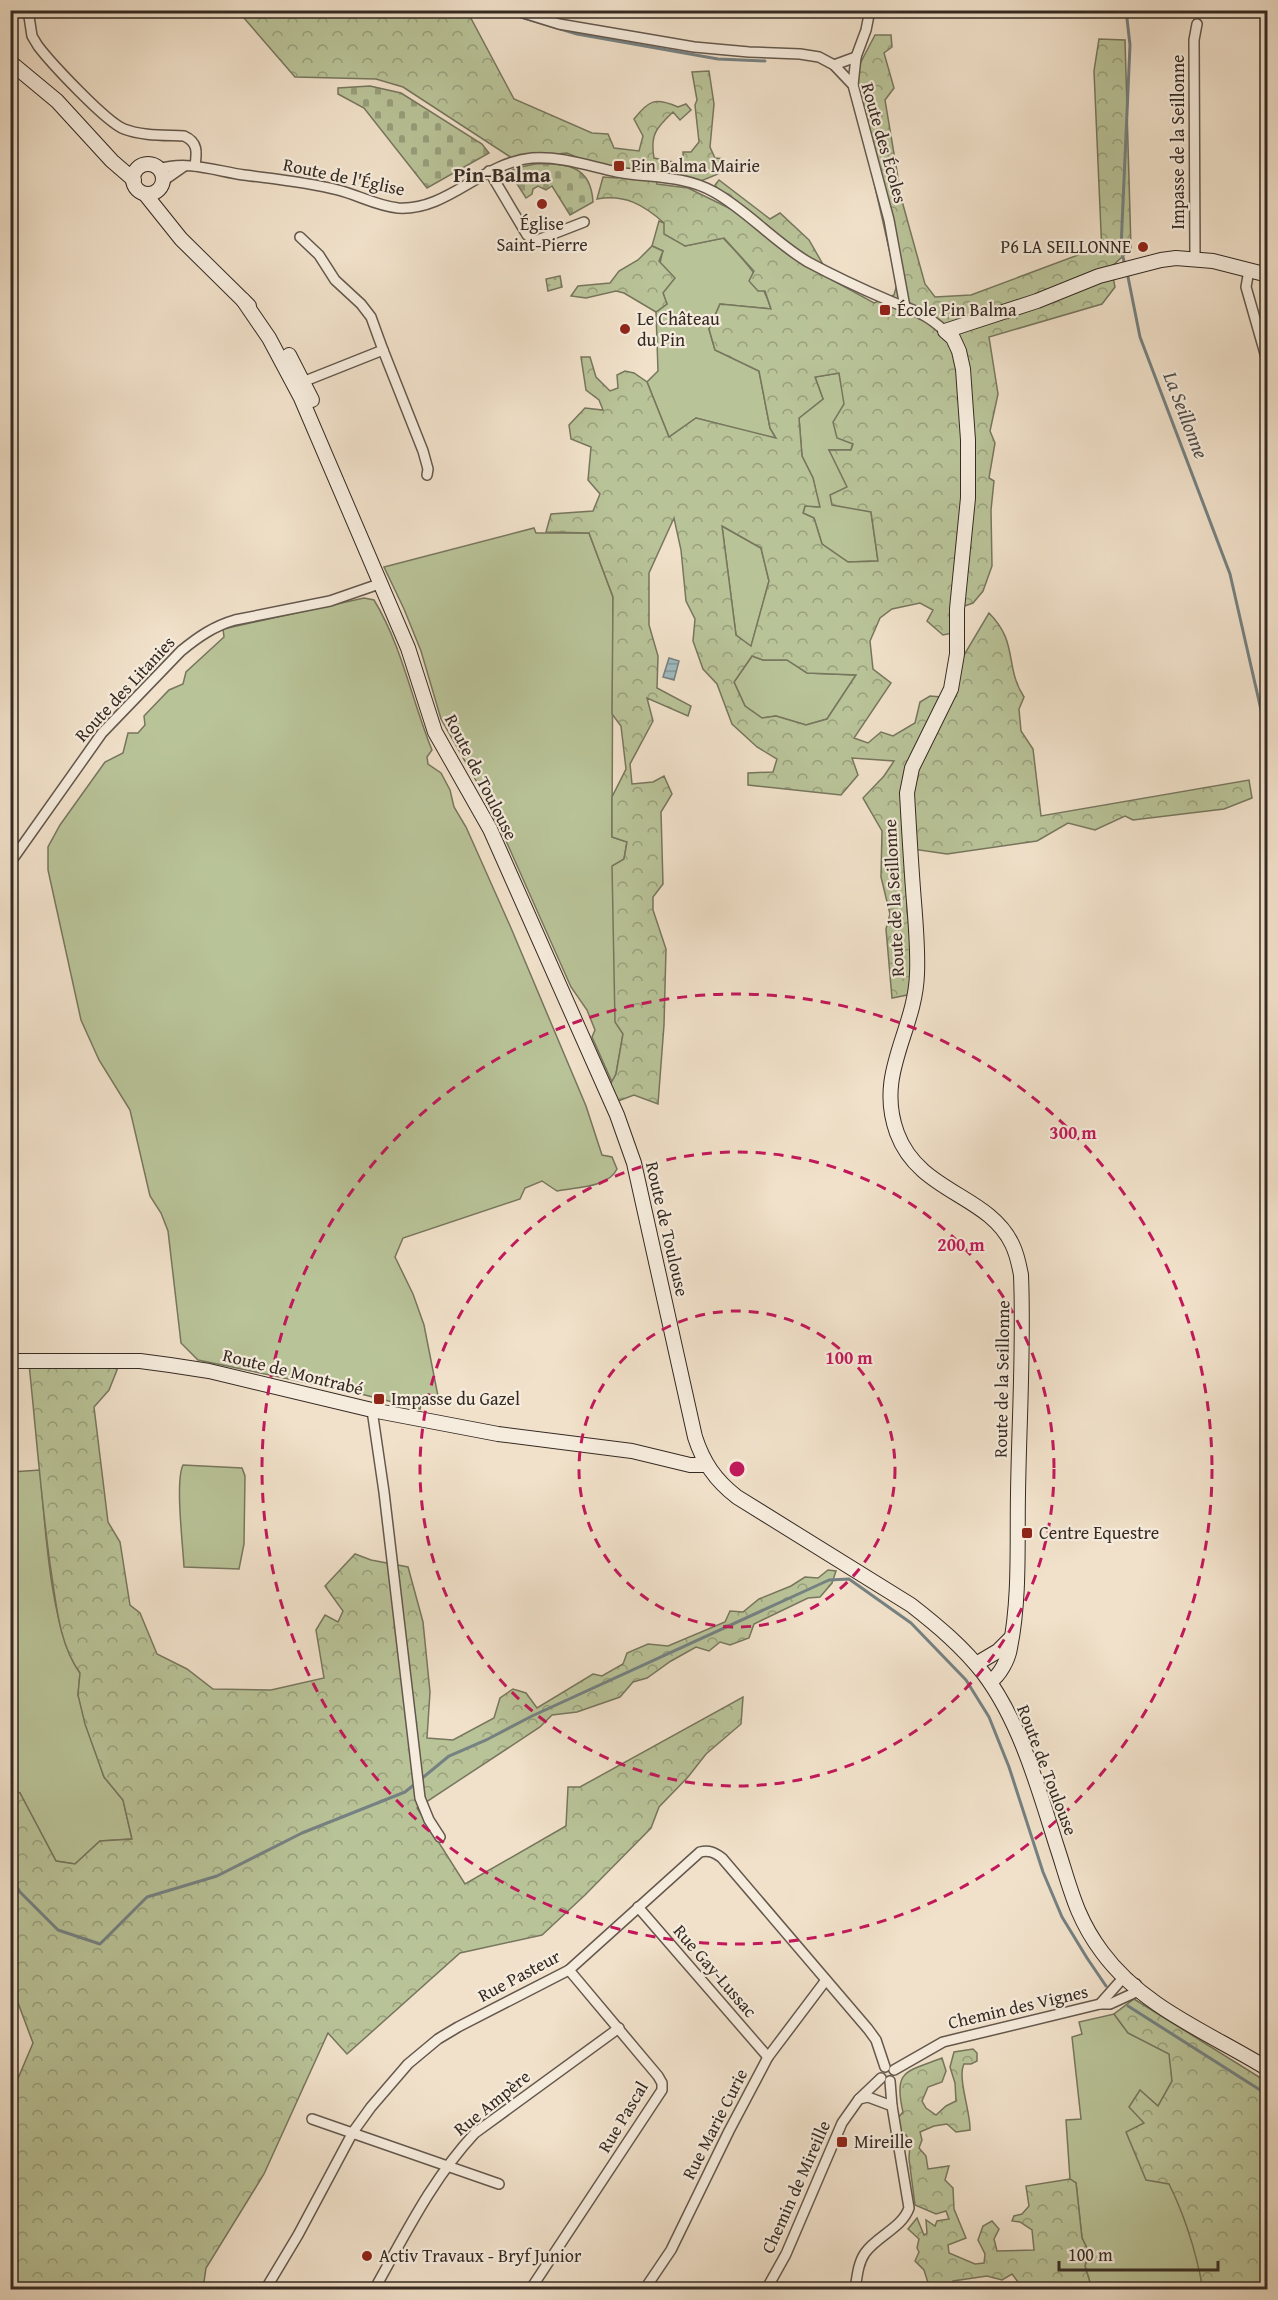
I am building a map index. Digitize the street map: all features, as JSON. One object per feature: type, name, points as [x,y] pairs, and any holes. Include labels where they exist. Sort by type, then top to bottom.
[{"type":"street","points":[[10,62],[57,100],[134,180],[137,189],[156,184],[173,172],[190,166],[198,151],[191,139],[184,136],[133,132],[122,129],[108,119],[38,46],[32,36],[28,10]]},
{"type":"street","name":"Route des Écoles","points":[[514,10],[559,24],[694,47],[800,54],[819,57],[834,65],[853,85],[889,220],[905,308]]},
{"type":"street","points":[[853,85],[856,57],[866,30],[870,10]]},
{"type":"street","name":"Impasse de la Seillonne","points":[[1195,259],[1194,40],[1197,24]]},
{"type":"street","points":[[834,65],[856,57]]},
{"type":"street","points":[[106,153],[125,165],[141,167],[150,165],[156,184]]},
{"type":"street","name":"Route de l'Église","points":[[190,166],[320,185],[386,206],[400,208],[430,204],[489,171],[518,161],[549,158],[700,185],[725,199],[779,243],[808,262],[924,315],[945,331]]},
{"type":"street","points":[[134,180],[137,170],[141,167]]},
{"type":"street","points":[[489,171],[527,235],[535,241],[584,222]]},
{"type":"street","name":"Route de Toulouse","points":[[156,184],[159,203],[170,227],[243,300],[299,383],[379,584],[408,648],[435,732],[474,798],[494,840],[627,1139],[679,1356],[695,1437],[707,1465],[714,1476],[736,1497],[911,1605],[945,1632],[976,1664],[990,1682],[1023,1749],[1064,1869],[1072,1901],[1101,1951],[1132,1982],[1268,2069]]},
{"type":"street","points":[[300,237],[319,255],[335,279],[371,317],[426,460],[427,475]]},
{"type":"street","points":[[945,331],[1037,301],[1114,272],[1176,258],[1221,263],[1268,274]]},
{"type":"street","points":[[1249,270],[1246,287],[1268,364]]},
{"type":"street","name":"Route de la Seillonne","points":[[945,331],[953,338],[963,369],[968,440],[968,498],[957,609],[957,654],[951,689],[912,768],[909,779],[907,793],[917,975],[912,1009],[891,1075],[890,1099],[896,1131],[910,1159],[936,1182],[994,1221],[1012,1243],[1018,1257],[1022,1293],[1014,1625],[1005,1662],[1000,1672],[990,1682]]},
{"type":"street","points":[[299,383],[383,350]]},
{"type":"street","name":"Route des Litanies","points":[[10,863],[102,733],[180,651],[195,639],[220,625],[235,620],[330,601],[379,584]]},
{"type":"street","name":"Route de Montrabé","points":[[10,1361],[140,1362],[170,1365],[208,1371],[372,1410],[498,1434],[632,1451],[690,1465],[707,1465]]},
{"type":"street","points":[[372,1410],[384,1492],[418,1786],[426,1813],[440,1838]]},
{"type":"street","points":[[976,1664],[998,1651],[1011,1638]]},
{"type":"street","name":"Rue Pasteur","points":[[265,2289],[298,2235],[353,2132],[408,2064],[458,2026],[569,1970],[692,1858],[706,1851],[714,1852],[722,1858],[826,1980]]},
{"type":"street","name":"Rue Gay-Lussac","points":[[638,1907],[768,2057]]},
{"type":"street","name":"Rue Pascal","points":[[530,2289],[662,2090],[662,2083],[658,2076],[569,1970]]},
{"type":"street","points":[[826,1980],[872,2035],[895,2076],[886,2080],[909,2208],[902,2219],[866,2252],[860,2262],[855,2289]]},
{"type":"street","name":"Rue Marie Curie","points":[[644,2289],[671,2250],[768,2057],[826,1980]]},
{"type":"street","name":"Chemin des Vignes","points":[[1100,2004],[1132,1982]]},
{"type":"street","name":"Chemin des Vignes","points":[[890,2068],[943,2042],[1100,2004],[1110,2004],[1126,1997],[1132,1982]]},
{"type":"street","name":"Rue Ampère","points":[[374,2289],[431,2188],[475,2133],[619,2028]]},
{"type":"street","name":"Chemin de Mireille","points":[[766,2289],[786,2254],[840,2128],[859,2099],[886,2080]]},
{"type":"street","points":[[859,2099],[868,2097],[892,2106]]},
{"type":"street","points":[[312,2119],[499,2184]]},
{"type":"green space","points":[[238,11],[467,11],[514,99],[592,133],[608,134],[614,148],[639,151],[643,136],[634,119],[648,104],[658,101],[678,107],[686,104],[691,110],[680,120],[673,112],[658,128],[653,143],[654,158],[683,164],[683,152],[691,152],[699,142],[695,105],[697,100],[692,72],[709,71],[714,104],[710,147],[715,158],[725,159],[718,174],[701,181],[678,174],[655,174],[657,184],[688,188],[731,209],[715,185],[719,180],[770,219],[780,213],[809,240],[832,280],[874,303],[894,295],[897,284],[851,81],[875,35],[891,35],[892,47],[884,53],[894,88],[885,100],[902,201],[925,284],[935,297],[971,295],[1086,252],[1102,254],[1094,71],[1099,39],[1125,40],[1131,249],[1111,267],[1115,287],[1102,304],[989,337],[998,394],[990,431],[995,443],[989,478],[994,481],[991,510],[992,566],[983,591],[973,603],[953,610],[953,633],[943,635],[927,621],[933,610],[920,603],[892,609],[880,618],[870,641],[873,669],[891,683],[854,738],[868,743],[881,732],[893,736],[915,723],[920,702],[930,696],[954,698],[964,655],[989,613],[1004,634],[1014,675],[1024,697],[1019,709],[1021,731],[1033,749],[1041,816],[1249,780],[1252,798],[1224,809],[1133,820],[1125,816],[1095,830],[1068,823],[1037,841],[947,854],[913,849],[907,874],[907,912],[916,956],[912,994],[892,998],[886,929],[890,914],[881,877],[882,831],[863,798],[884,776],[894,761],[852,758],[858,775],[841,795],[748,785],[748,773],[773,772],[777,759],[757,747],[732,724],[717,684],[703,669],[693,641],[695,619],[686,601],[681,550],[674,518],[649,573],[649,625],[658,656],[657,688],[691,706],[688,716],[647,698],[653,721],[630,764],[632,784],[653,782],[664,776],[672,794],[661,812],[663,884],[653,897],[653,910],[666,949],[664,1025],[658,1104],[634,1095],[618,1101],[610,1085],[616,1074],[623,1034],[615,1022],[612,866],[624,859],[627,842],[612,837],[612,797],[626,769],[621,726],[612,714],[613,597],[589,533],[546,532],[551,514],[593,511],[600,494],[588,480],[591,447],[571,439],[569,425],[585,408],[603,410],[599,400],[586,390],[581,357],[590,357],[596,377],[610,391],[618,388],[617,375],[625,371],[634,373],[647,382],[669,437],[696,418],[776,438],[770,428],[759,371],[715,350],[709,329],[720,304],[771,309],[765,291],[758,291],[749,281],[754,271],[724,238],[685,246],[664,234],[664,223],[634,202],[616,198],[597,199],[603,177],[617,178],[618,168],[588,162],[567,153],[515,160],[403,87],[376,79],[295,77]],"holes":[[[839,373],[844,404],[833,422],[837,438],[853,444],[851,450],[829,450],[847,487],[830,495],[832,505],[871,512],[878,561],[848,562],[822,544],[814,518],[803,513],[805,506],[820,507],[813,478],[802,456],[799,418],[823,399],[815,377]],[[722,526],[761,548],[769,581],[751,646],[736,635]],[[752,656],[763,660],[787,660],[807,673],[856,675],[827,719],[806,725],[776,716],[762,718],[745,706],[734,682]]]},
{"type":"green space","points":[[370,86],[401,93],[482,144],[489,153],[427,188],[364,108],[338,94],[338,88]]},
{"type":"green space","points":[[535,164],[557,164],[582,173],[591,190],[593,202],[570,215],[552,186],[546,190],[538,186],[526,198],[512,176],[512,170]]},
{"type":"green space","points":[[659,221],[664,223],[685,246],[723,238],[746,263],[763,288],[771,309],[720,304],[709,329],[715,350],[759,371],[770,428],[776,439],[696,418],[669,437],[647,382],[658,371],[656,312],[667,304],[660,277],[663,251],[652,246]]},
{"type":"green space","points":[[652,246],[663,251],[659,261],[675,278],[663,293],[667,304],[656,312],[624,293],[616,291],[586,298],[571,296],[578,286],[610,283],[619,271],[638,260]]},
{"type":"green space","points":[[560,276],[562,287],[548,291],[546,279]]},
{"type":"green space","points":[[839,373],[853,443],[851,450],[829,450],[871,512],[878,561],[848,562],[822,544],[814,518],[803,513],[805,506],[819,507],[813,478],[802,456],[799,418],[823,399],[815,377]]},
{"type":"green space","points":[[722,526],[761,548],[769,581],[751,647],[736,635]]},
{"type":"green space","points":[[534,528],[536,533],[589,533],[613,597],[612,837],[627,842],[624,859],[623,1034],[616,1074],[612,1082],[592,1037],[595,1030],[587,1010],[571,987],[507,843],[478,784],[441,719],[421,651],[384,567]]},
{"type":"green space","points":[[364,598],[374,600],[392,636],[432,750],[427,757],[428,764],[441,773],[450,790],[454,807],[466,827],[511,928],[586,1106],[602,1155],[612,1157],[617,1169],[613,1175],[599,1183],[557,1191],[542,1181],[525,1188],[520,1199],[403,1238],[395,1257],[413,1294],[424,1325],[438,1396],[432,1403],[422,1402],[420,1409],[361,1394],[198,1360],[181,1343],[168,1231],[161,1213],[150,1196],[130,1110],[99,1060],[81,1020],[48,870],[48,847],[60,825],[105,762],[123,753],[128,733],[138,733],[145,725],[144,716],[169,690],[183,684],[186,672],[224,637],[223,629]]},
{"type":"green space","points":[[752,656],[763,660],[788,660],[807,673],[856,675],[827,719],[806,725],[776,716],[762,718],[745,706],[734,682]]},
{"type":"green space","points":[[29,1364],[119,1365],[109,1390],[94,1407],[108,1522],[120,1542],[130,1605],[140,1613],[157,1654],[187,1669],[213,1689],[271,1690],[324,1678],[316,1630],[325,1615],[338,1622],[343,1611],[325,1586],[355,1554],[371,1560],[408,1567],[423,1622],[430,1692],[427,1738],[453,1740],[494,1718],[500,1698],[513,1689],[526,1693],[537,1708],[593,1674],[602,1676],[623,1664],[627,1653],[648,1644],[668,1646],[725,1622],[730,1611],[743,1612],[759,1599],[791,1586],[805,1577],[818,1578],[828,1570],[836,1571],[832,1583],[820,1597],[808,1598],[754,1624],[749,1638],[730,1645],[720,1642],[709,1651],[696,1647],[647,1678],[633,1682],[620,1697],[577,1712],[552,1715],[540,1727],[417,1808],[465,1884],[566,1826],[568,1787],[580,1787],[743,1697],[741,1724],[706,1754],[659,1807],[651,1828],[542,1935],[460,1953],[347,2054],[328,2033],[264,2174],[206,2268],[203,2289],[11,2290],[11,2095],[33,2043],[11,1984],[11,1789],[20,1793],[56,1861],[75,1864],[100,1841],[132,1839],[123,1800],[104,1777],[85,1724],[78,1695],[80,1673],[62,1635],[47,1539]]},
{"type":"green space","points":[[183,1465],[242,1468],[245,1476],[244,1544],[239,1569],[184,1567],[180,1499]]},
{"type":"green space","points":[[40,1470],[55,1604],[70,1654],[80,1673],[78,1695],[104,1777],[123,1800],[132,1839],[100,1841],[75,1864],[56,1861],[20,1793],[11,1789],[11,1472]]},
{"type":"green space","points":[[1134,1999],[1267,2082],[1267,2289],[1203,2289],[1190,2235],[1169,2184],[1146,2180],[1126,2132],[1144,2123],[1129,2107],[1140,2090],[1158,2106],[1172,2081],[1169,2054],[1128,2033],[1114,2014]]},
{"type":"green space","points":[[1114,2014],[1128,2033],[1170,2054],[1172,2081],[1158,2106],[1140,2091],[1144,2123],[1180,2206],[1197,2255],[1203,2289],[1092,2289],[1085,2266],[1089,2252],[1082,2238],[1076,2183],[1070,2179],[1066,2120],[1081,2119],[1072,2037],[1082,2034],[1079,2022]]},
{"type":"green space","points":[[973,2049],[977,2053],[977,2061],[964,2064],[962,2070],[970,2130],[956,2132],[947,2124],[920,2132],[922,2140],[919,2148],[926,2156],[928,2169],[949,2166],[945,2180],[953,2188],[954,2209],[966,2238],[948,2245],[949,2253],[975,2264],[984,2263],[985,2254],[978,2240],[983,2226],[992,2221],[999,2229],[994,2239],[997,2251],[1034,2250],[1032,2230],[1020,2222],[1012,2221],[1014,2216],[1022,2214],[1029,2206],[1026,2186],[1070,2179],[1076,2183],[1082,2238],[1089,2252],[1085,2266],[1092,2289],[1020,2289],[1021,2286],[1012,2274],[1002,2280],[987,2276],[953,2281],[950,2289],[930,2289],[924,2270],[915,2261],[919,2252],[917,2248],[919,2239],[908,2229],[917,2218],[924,2235],[927,2233],[926,2220],[935,2226],[937,2221],[949,2219],[946,2211],[936,2214],[915,2205],[909,2159],[910,2143],[906,2135],[902,2134],[897,2119],[903,2112],[900,2098],[901,2080],[911,2070],[942,2058],[946,2071],[942,2082],[928,2087],[922,2101],[926,2108],[936,2115],[956,2101],[955,2083],[950,2067],[954,2052]]},
{"type":"water","points":[[669,658],[679,661],[674,680],[663,677]]},
{"type":"waterway","points":[[497,10],[577,34],[718,59],[765,61]]},
{"type":"waterway","name":"La Seillonne","points":[[1125,266],[1121,248],[1130,45],[1126,10]]},
{"type":"waterway","name":"La Seillonne","points":[[1127,272],[1140,337],[1230,574],[1264,723],[1268,824]]},
{"type":"waterway","points":[[420,1780],[449,1756],[532,1716],[829,1580],[849,1579],[911,1623],[966,1680],[989,1717],[1009,1767],[1043,1872],[1062,1917],[1106,1986]]},
{"type":"waterway","points":[[10,1876],[20,1892],[58,1930],[100,1944],[147,1897],[217,1876],[302,1833],[405,1792],[415,1784]]},
{"type":"waterway","points":[[1128,2006],[1268,2095]]},
{"type":"place","name":"Pin Balma Mairie","points":[[619,166]]},
{"type":"place","name":"Église Saint-Pierre","points":[[542,204]]},
{"type":"place","name":"P6 LA SEILLONNE","points":[[1143,247]]},
{"type":"place","name":"École Pin Balma","points":[[885,310]]},
{"type":"place","name":"Le Château du Pin","points":[[625,329]]},
{"type":"place","name":"Impasse du Gazel","points":[[379,1399]]},
{"type":"place","name":"Centre Equestre","points":[[1027,1533]]},
{"type":"place","name":"Mireille","points":[[842,2142]]},
{"type":"place","name":"Activ Travaux - Bryf Junior","points":[[367,2256]]},
{"type":"district","name":"Pin-Balma","points":[[502,175]]}]
